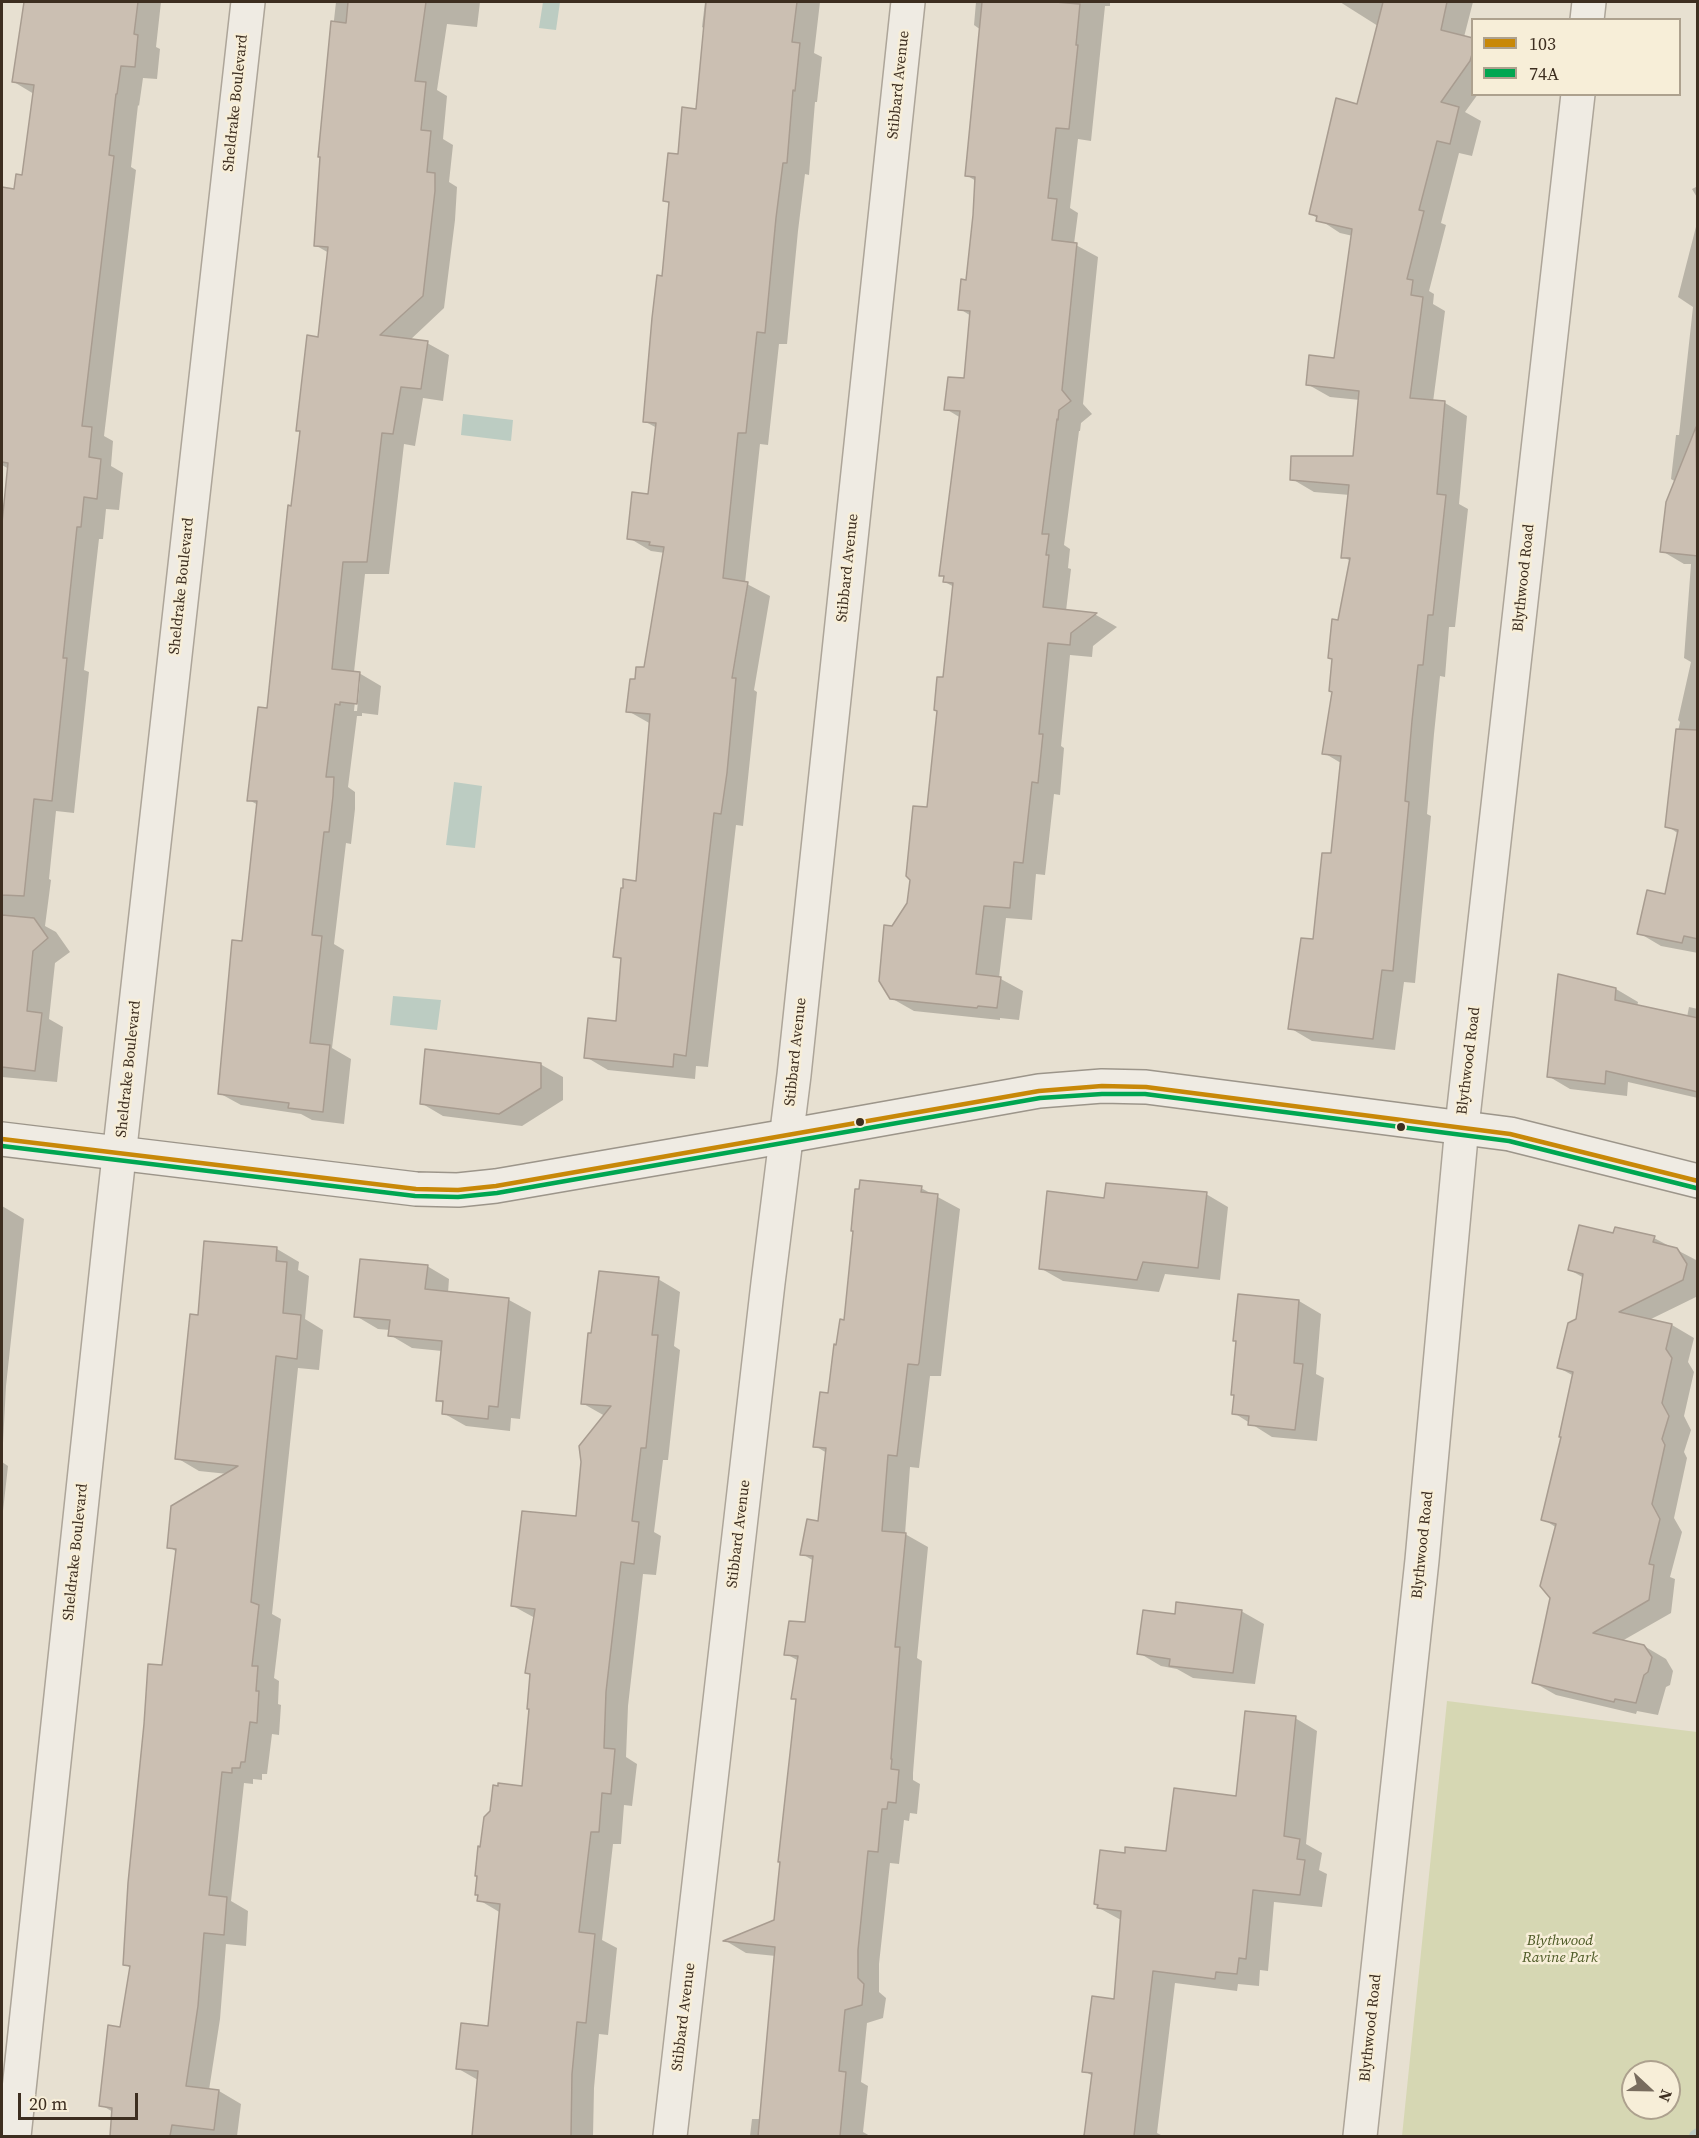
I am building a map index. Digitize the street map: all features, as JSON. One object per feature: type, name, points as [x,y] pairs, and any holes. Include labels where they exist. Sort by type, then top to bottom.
[{"type":"street","name":"Sheldrake Boulevard","points":[[14,2136],[248,2]]},
{"type":"street","name":"Stibbard Avenue","points":[[670,2136],[768,1282],[787,1136],[908,2]]},
{"type":"street","points":[[1587,18],[1589,2]]},
{"type":"street","name":"Blythwood Road","points":[[1360,2136],[1422,1560],[1462,1126],[1578,96]]},
{"type":"street","points":[[2,1139],[416,1189],[458,1191],[787,1136],[1039,1090],[1101,1086],[1146,1087],[1510,1134],[1698,1181]]},
{"type":"green space","name":"Blythwood Ravine Park","points":[[1447,1701],[1697,1732],[1697,2136],[1402,2136]]},
{"type":"shaded area","points":[[543,2],[560,2],[556,30],[539,28]]},
{"type":"shaded area","points":[[463,414],[513,420],[511,441],[461,435]]},
{"type":"shaded area","points":[[454,782],[482,786],[475,848],[446,845]]},
{"type":"shaded area","points":[[393,996],[441,1000],[437,1030],[390,1025]]},
{"type":"building","points":[[24,2],[138,2],[134,34],[138,35],[135,67],[121,66],[116,94],[109,155],[114,156],[82,426],[92,427],[89,457],[101,459],[97,499],[84,497],[81,527],[77,527],[63,658],[67,658],[52,801],[34,799],[24,896],[2,895],[2,523],[8,463],[2,462],[2,187],[14,189],[16,174],[22,175],[34,85],[12,82]]},
{"type":"building","points":[[348,2],[426,2],[415,81],[426,82],[421,130],[431,131],[427,172],[435,173],[435,191],[423,296],[380,335],[428,341],[421,389],[401,387],[393,434],[382,433],[367,562],[343,562],[332,669],[360,672],[357,704],[340,702],[340,705],[335,704],[326,777],[334,777],[333,796],[329,832],[324,832],[312,935],[322,936],[310,1043],[330,1045],[323,1112],[288,1108],[289,1103],[218,1094],[232,940],[242,941],[257,801],[247,801],[258,707],[267,708],[288,505],[291,506],[300,431],[296,431],[307,335],[318,337],[328,247],[314,246],[320,157],[318,157],[331,21],[346,23]]},
{"type":"building","points":[[706,2],[797,2],[792,42],[800,43],[795,91],[793,90],[787,163],[783,163],[776,218],[765,333],[757,332],[746,433],[738,433],[723,578],[748,582],[732,678],[736,678],[727,773],[721,814],[714,813],[686,1056],[674,1054],[673,1067],[584,1058],[588,1018],[616,1021],[621,958],[613,957],[621,888],[623,888],[623,879],[636,881],[650,714],[626,712],[630,679],[635,679],[636,667],[644,667],[664,547],[649,545],[650,542],[627,539],[632,492],[648,494],[656,423],[643,422],[657,275],[662,276],[669,202],[663,201],[668,153],[678,154],[682,107],[696,109]]},
{"type":"building","points":[[982,2],[1080,4],[1069,129],[1056,128],[1048,198],[1057,199],[1052,240],[1077,243],[1062,390],[1071,401],[1059,410],[1057,419],[1042,534],[1049,534],[1043,607],[1097,613],[1071,633],[1070,645],[1048,643],[1039,734],[1043,734],[1038,783],[1032,782],[1023,863],[1014,862],[1010,908],[984,906],[976,974],[1001,977],[997,1008],[890,999],[879,981],[884,925],[892,926],[907,903],[910,880],[906,876],[913,806],[927,807],[937,711],[934,710],[937,677],[943,677],[953,583],[943,582],[944,576],[939,576],[960,411],[944,410],[948,377],[964,378],[970,311],[958,310],[961,279],[966,280],[973,215],[975,177],[965,176]]},
{"type":"building","points":[[1383,2],[1447,2],[1441,30],[1471,38],[1471,58],[1441,102],[1459,107],[1450,144],[1437,141],[1419,210],[1424,211],[1407,279],[1413,280],[1411,295],[1423,297],[1410,398],[1445,401],[1437,494],[1446,495],[1433,615],[1428,615],[1423,665],[1418,665],[1405,801],[1409,802],[1393,971],[1382,970],[1373,1039],[1288,1029],[1301,938],[1313,939],[1322,853],[1331,853],[1341,756],[1322,754],[1332,692],[1329,691],[1332,659],[1328,658],[1332,619],[1338,620],[1350,558],[1341,558],[1349,485],[1290,480],[1291,456],[1353,456],[1359,391],[1306,385],[1309,355],[1334,358],[1352,229],[1316,221],[1317,216],[1309,214],[1336,98],[1357,104]]},
{"type":"building","points":[[1696,427],[1698,556],[1660,552],[1666,502]]},
{"type":"building","points":[[1676,729],[1698,730],[1698,939],[1684,936],[1682,943],[1637,934],[1647,890],[1665,894],[1678,830],[1665,827]]},
{"type":"building","points":[[2,915],[34,918],[48,938],[33,951],[27,1011],[42,1013],[35,1071],[2,1067]]},
{"type":"building","points":[[1558,974],[1616,988],[1615,1000],[1698,1018],[1698,1092],[1606,1071],[1605,1084],[1547,1077]]},
{"type":"building","points":[[425,1049],[541,1063],[541,1088],[499,1114],[420,1104]]},
{"type":"building","points":[[860,1180],[922,1186],[921,1192],[938,1194],[919,1363],[918,1365],[908,1364],[897,1456],[888,1455],[882,1531],[906,1533],[895,1647],[900,1647],[891,1759],[891,1769],[899,1770],[896,1803],[888,1802],[887,1809],[882,1809],[878,1852],[868,1851],[858,1950],[858,1978],[864,1984],[862,2005],[845,2010],[839,2071],[846,2072],[840,2136],[758,2136],[775,1947],[723,1941],[774,1920],[796,1699],[791,1699],[798,1656],[784,1655],[789,1621],[805,1622],[813,1556],[800,1555],[807,1519],[818,1521],[826,1448],[813,1447],[820,1392],[828,1393],[834,1344],[836,1345],[840,1319],[844,1320],[855,1189],[859,1189]]},
{"type":"building","points":[[1106,1183],[1207,1192],[1198,1268],[1143,1262],[1137,1280],[1039,1269],[1047,1191],[1104,1198]]},
{"type":"building","points":[[1579,1225],[1613,1233],[1615,1227],[1655,1236],[1653,1242],[1677,1248],[1687,1264],[1683,1280],[1619,1312],[1672,1324],[1666,1349],[1672,1358],[1662,1403],[1669,1416],[1662,1439],[1665,1445],[1652,1504],[1660,1519],[1649,1564],[1654,1565],[1649,1600],[1593,1633],[1644,1645],[1652,1657],[1636,1703],[1615,1699],[1614,1702],[1532,1683],[1550,1598],[1540,1586],[1556,1524],[1541,1520],[1561,1437],[1559,1437],[1573,1372],[1557,1368],[1568,1323],[1576,1319],[1583,1274],[1568,1270]]},
{"type":"building","points":[[204,1241],[277,1247],[276,1261],[287,1262],[283,1313],[301,1315],[297,1359],[276,1356],[251,1602],[259,1605],[252,1666],[258,1666],[257,1723],[250,1722],[245,1762],[241,1762],[240,1768],[232,1768],[232,1773],[222,1772],[209,1895],[227,1897],[224,1935],[204,1933],[198,2006],[186,2086],[219,2090],[214,2130],[172,2125],[170,2136],[110,2136],[112,2108],[99,2106],[108,2025],[120,2027],[130,1966],[123,1965],[128,1883],[148,1664],[162,1665],[176,1549],[167,1548],[171,1506],[238,1466],[175,1459],[190,1314],[198,1315]]},
{"type":"building","points":[[360,1259],[428,1265],[425,1289],[509,1298],[498,1407],[489,1406],[488,1419],[442,1414],[443,1401],[436,1401],[442,1341],[388,1336],[390,1320],[354,1317]]},
{"type":"building","points":[[599,1271],[659,1277],[652,1335],[658,1335],[646,1448],[641,1448],[632,1521],[639,1522],[634,1564],[621,1562],[606,1692],[604,1748],[615,1749],[611,1794],[602,1793],[599,1832],[591,1832],[579,1932],[595,1934],[586,2023],[577,2022],[572,2074],[571,2136],[472,2136],[478,2071],[456,2069],[461,2023],[488,2026],[500,1904],[477,1901],[478,1895],[475,1895],[477,1876],[475,1876],[478,1846],[480,1847],[484,1817],[490,1811],[493,1785],[498,1786],[498,1783],[522,1786],[529,1709],[527,1709],[530,1674],[525,1673],[535,1609],[511,1606],[522,1511],[576,1516],[581,1462],[579,1446],[611,1406],[581,1404],[588,1333],[591,1333]]},
{"type":"building","points":[[1238,1294],[1299,1300],[1294,1363],[1303,1364],[1295,1430],[1248,1425],[1249,1416],[1232,1414],[1234,1395],[1231,1395],[1236,1341],[1233,1341]]},
{"type":"building","points":[[1176,1602],[1242,1610],[1233,1673],[1169,1666],[1170,1659],[1137,1654],[1143,1610],[1175,1614]]},
{"type":"building","points":[[1245,1711],[1296,1716],[1284,1836],[1300,1839],[1297,1859],[1305,1860],[1300,1895],[1253,1890],[1246,1959],[1239,1958],[1237,1974],[1216,1972],[1215,1979],[1153,1971],[1134,2136],[1084,2136],[1092,2073],[1082,2072],[1092,1996],[1114,1999],[1121,1911],[1097,1908],[1098,1905],[1094,1904],[1100,1850],[1125,1853],[1125,1847],[1166,1851],[1174,1788],[1236,1796]]},
{"type":"transit line","name":"103","points":[[2,1139],[416,1189],[458,1190],[496,1186],[1039,1091],[1102,1086],[1146,1087],[1510,1134],[1698,1181]]},
{"type":"transit line","name":"74A","points":[[2,1146],[415,1196],[458,1197],[497,1193],[1040,1098],[1145,1094],[1509,1141],[1696,1188]]}]
